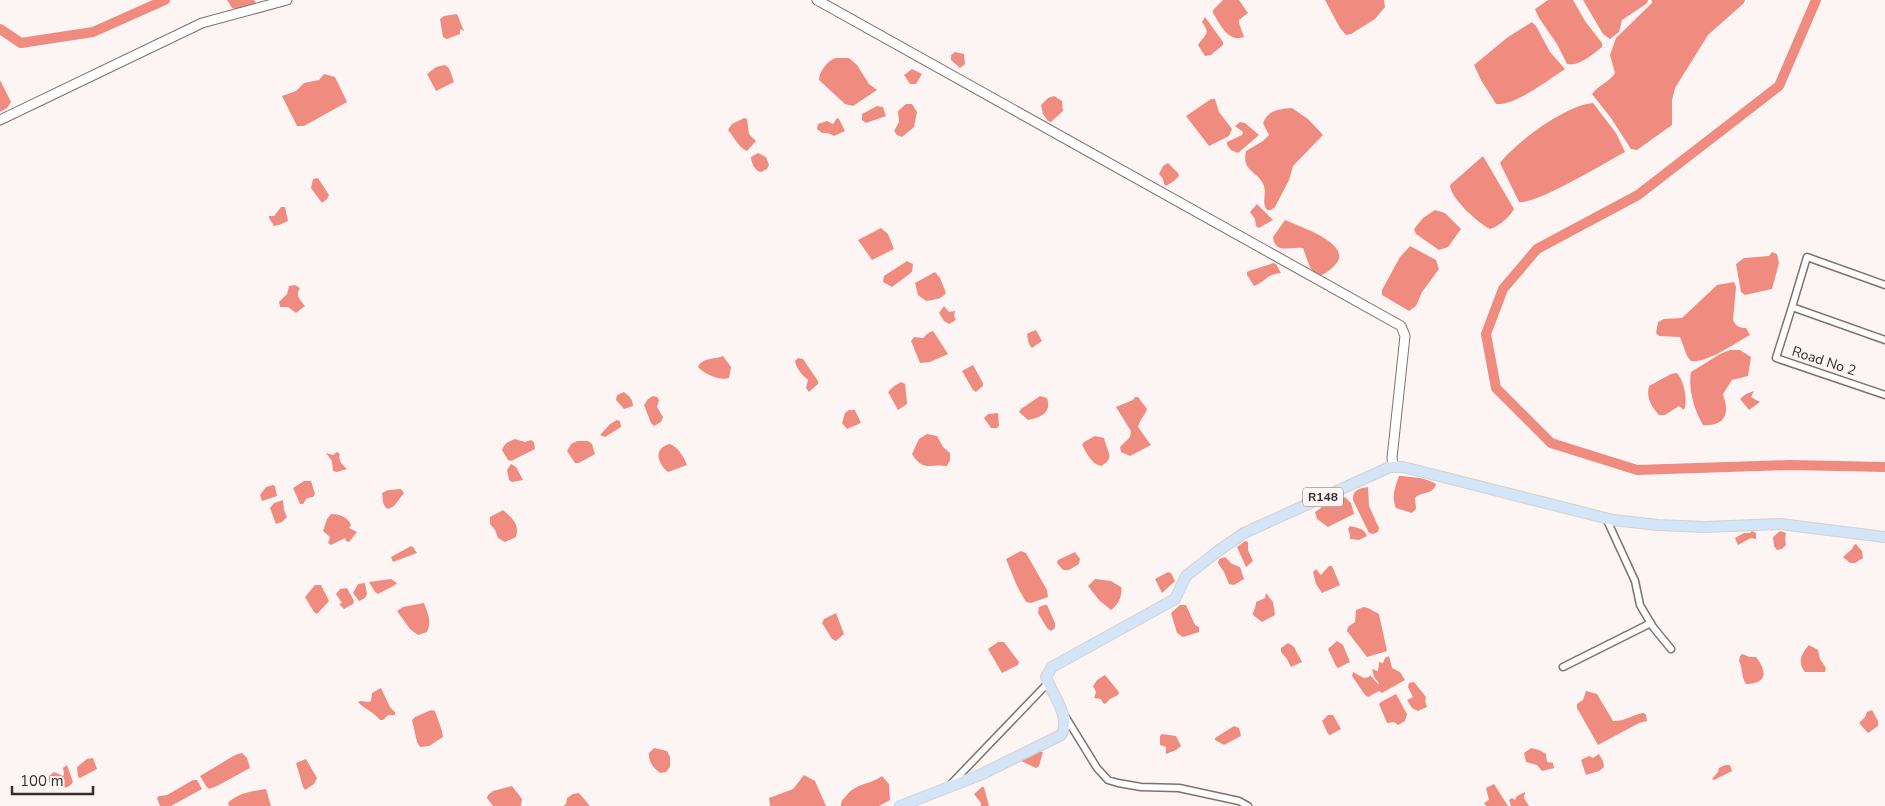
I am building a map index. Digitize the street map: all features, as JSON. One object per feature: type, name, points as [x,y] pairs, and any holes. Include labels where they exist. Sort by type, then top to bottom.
[{"type":"main road","points":[[0,120],[202,23],[287,0]]},
{"type":"main road","points":[[817,0],[1401,326],[1405,336],[1392,458],[1393,467],[1459,481],[1606,518],[1658,525],[1706,527],[1780,524],[1885,537]]},
{"type":"main road","name":"R148","points":[[1048,684],[1046,677],[1052,667],[1176,599],[1186,576],[1244,533],[1379,471],[1393,467]]},
{"type":"main road","points":[[900,806],[980,775],[1061,735],[1065,728],[1064,715],[1048,684]]},
{"type":"street","points":[[1885,284],[1806,257],[1792,307],[1885,340]]},
{"type":"street","name":"Road No 2","points":[[1792,307],[1776,358],[1885,395]]},
{"type":"street","points":[[1606,518],[1635,581],[1640,605],[1651,623],[1672,649]]},
{"type":"street","points":[[1563,667],[1651,623]]},
{"type":"street","points":[[948,787],[1048,684]]},
{"type":"street","points":[[1064,715],[1097,768],[1108,780],[1118,784],[1141,787],[1179,788],[1239,801],[1248,806]]},
{"type":"shaded area","points":[[227,0],[254,0],[256,3],[240,10],[232,8]]},
{"type":"shaded area","points":[[1223,0],[1239,0],[1248,13],[1239,20],[1244,37],[1238,38],[1229,35],[1213,13],[1213,10]]},
{"type":"shaded area","points":[[1325,0],[1384,0],[1385,7],[1375,19],[1351,34],[1346,35],[1340,28]]},
{"type":"shaded area","points":[[1548,0],[1573,0],[1585,21],[1602,43],[1602,47],[1581,62],[1567,64],[1535,9]]},
{"type":"shaded area","points":[[1583,0],[1648,1],[1622,20],[1619,32],[1610,39],[1603,34]]},
{"type":"shaded area","points":[[1652,0],[1745,0],[1708,35],[1675,88],[1672,100],[1672,125],[1637,150],[1631,149],[1611,118],[1592,94],[1615,73],[1610,55],[1616,38],[1652,3]]},
{"type":"shaded area","points":[[457,14],[464,31],[460,29],[460,34],[447,39],[443,37],[440,19],[444,16]]},
{"type":"shaded area","points":[[1205,17],[1223,42],[1223,45],[1211,55],[1205,56],[1198,45],[1207,32],[1202,22]]},
{"type":"shaded area","points":[[1532,22],[1550,52],[1565,69],[1522,97],[1504,104],[1496,104],[1474,65],[1508,37]]},
{"type":"shaded area","points":[[955,52],[964,54],[965,64],[960,68],[951,60],[951,55]]},
{"type":"shaded area","points":[[835,58],[849,58],[857,65],[869,84],[877,90],[853,106],[845,104],[819,80],[820,73],[824,67]]},
{"type":"shaded area","points":[[445,65],[449,68],[454,82],[436,91],[427,74],[436,67]]},
{"type":"shaded area","points":[[912,69],[922,74],[916,84],[910,84],[904,75]]},
{"type":"shaded area","points":[[324,74],[335,77],[347,102],[304,126],[297,126],[282,96],[296,91],[304,83],[319,80]]},
{"type":"shaded area","points":[[0,80],[11,102],[7,108],[0,112]]},
{"type":"shaded area","points":[[1054,96],[1062,101],[1063,111],[1051,122],[1043,114],[1041,105],[1048,98]]},
{"type":"shaded area","points":[[1211,99],[1215,99],[1219,112],[1232,129],[1229,136],[1209,146],[1186,116]]},
{"type":"shaded area","points":[[1593,103],[1616,133],[1625,152],[1555,190],[1528,201],[1519,202],[1500,163],[1517,145],[1542,126],[1569,110]]},
{"type":"shaded area","points":[[906,104],[912,104],[917,112],[914,127],[902,137],[894,131],[899,122],[898,111]]},
{"type":"shaded area","points":[[877,106],[883,107],[886,116],[866,123],[862,120],[862,114]]},
{"type":"shaded area","points":[[1292,108],[1308,119],[1323,135],[1293,166],[1289,180],[1275,207],[1267,210],[1264,204],[1264,186],[1262,181],[1248,167],[1245,158],[1246,151],[1269,135],[1263,123],[1268,115],[1278,110]]},
{"type":"shaded area","points":[[744,118],[747,119],[749,134],[756,141],[747,151],[739,145],[728,130],[732,124]]},
{"type":"shaded area","points":[[837,118],[845,131],[834,136],[822,133],[817,129],[818,124],[827,121],[833,124]]},
{"type":"shaded area","points":[[1240,122],[1245,123],[1259,135],[1238,153],[1231,150],[1227,142],[1242,135],[1243,132],[1235,126]]},
{"type":"shaded area","points":[[758,153],[766,157],[769,165],[767,169],[761,172],[755,169],[751,159],[751,157]]},
{"type":"shaded area","points":[[1483,156],[1514,209],[1504,221],[1490,229],[1472,216],[1459,203],[1450,185]]},
{"type":"shaded area","points":[[1168,163],[1179,176],[1166,186],[1159,174],[1163,166]]},
{"type":"shaded area","points":[[318,178],[329,195],[322,203],[311,188],[313,179]]},
{"type":"shaded area","points":[[1257,204],[1273,220],[1259,228],[1256,226],[1255,219],[1250,212]]},
{"type":"shaded area","points":[[281,207],[285,207],[288,221],[274,226],[269,216],[274,216]]},
{"type":"shaded area","points":[[1435,210],[1445,213],[1461,229],[1448,247],[1439,250],[1416,234],[1414,229],[1423,218]]},
{"type":"shaded area","points":[[1285,220],[1312,231],[1331,243],[1337,250],[1339,257],[1335,265],[1324,274],[1315,276],[1303,248],[1280,248],[1277,246],[1274,243],[1273,237]]},
{"type":"shaded area","points":[[881,228],[888,234],[894,249],[872,260],[858,240]]},
{"type":"shaded area","points":[[1410,246],[1436,260],[1439,269],[1422,292],[1416,306],[1409,311],[1382,295],[1382,290],[1400,257]]},
{"type":"shaded area","points":[[1772,252],[1777,254],[1779,263],[1772,289],[1745,295],[1741,292],[1736,264],[1744,258],[1769,256]]},
{"type":"shaded area","points":[[907,261],[913,264],[912,272],[892,287],[883,282],[884,276]]},
{"type":"shaded area","points":[[1273,263],[1276,264],[1281,273],[1272,275],[1254,286],[1247,272]]},
{"type":"shaded area","points":[[935,272],[940,278],[946,293],[940,298],[926,301],[918,295],[915,283]]},
{"type":"shaded area","points":[[1734,282],[1736,287],[1733,320],[1741,328],[1746,328],[1750,335],[1713,356],[1698,361],[1691,361],[1687,356],[1680,337],[1659,336],[1656,333],[1658,322],[1664,319],[1682,318],[1717,285]]},
{"type":"shaded area","points":[[295,285],[300,288],[298,295],[305,306],[296,313],[288,307],[280,307],[279,302],[287,294],[289,286]]},
{"type":"shaded area","points":[[944,306],[949,312],[955,311],[954,316],[956,320],[949,324],[944,321],[939,313]]},
{"type":"shaded area","points":[[1036,330],[1042,341],[1032,348],[1027,335]]},
{"type":"shaded area","points":[[933,331],[948,354],[930,362],[920,363],[911,341],[914,337],[923,338]]},
{"type":"shaded area","points":[[1730,350],[1740,350],[1751,357],[1748,376],[1732,380],[1723,394],[1726,409],[1721,421],[1711,425],[1703,425],[1692,399],[1691,372]]},
{"type":"shaded area","points":[[723,356],[731,367],[729,378],[721,379],[712,376],[698,367],[705,360]]},
{"type":"shaded area","points":[[798,358],[803,359],[818,381],[818,384],[809,392],[806,388],[808,380],[800,371],[795,361]]},
{"type":"shaded area","points":[[973,365],[983,383],[983,386],[976,392],[962,371]]},
{"type":"shaded area","points":[[1677,373],[1685,391],[1686,401],[1684,410],[1679,406],[1665,415],[1659,415],[1650,402],[1649,386],[1671,374]]},
{"type":"shaded area","points":[[901,382],[905,384],[907,404],[898,410],[888,392]]},
{"type":"shaded area","points":[[1754,391],[1751,397],[1760,402],[1749,410],[1740,399]]},
{"type":"shaded area","points":[[624,392],[629,396],[633,406],[624,409],[616,400],[617,395]]},
{"type":"shaded area","points":[[653,396],[659,400],[657,407],[663,417],[661,422],[654,426],[644,405]]},
{"type":"shaded area","points":[[1040,396],[1047,398],[1047,411],[1041,416],[1028,420],[1019,412]]},
{"type":"shaded area","points":[[1135,397],[1138,397],[1147,409],[1138,427],[1151,445],[1130,456],[1121,452],[1120,447],[1130,437],[1131,431],[1116,407],[1133,400]]},
{"type":"shaded area","points":[[849,410],[855,410],[861,423],[847,429],[842,423],[845,413]]},
{"type":"shaded area","points":[[998,413],[999,426],[991,428],[984,418],[988,414]]},
{"type":"shaded area","points":[[617,420],[620,421],[621,427],[605,437],[600,435],[610,424]]},
{"type":"shaded area","points":[[927,434],[937,436],[943,447],[950,453],[950,460],[947,466],[924,465],[916,460],[912,454],[919,439]]},
{"type":"shaded area","points":[[1095,436],[1104,438],[1109,454],[1106,463],[1101,466],[1092,461],[1082,445]]},
{"type":"shaded area","points":[[515,439],[525,442],[531,440],[534,442],[535,449],[511,461],[508,460],[502,450],[507,443]]},
{"type":"shaded area","points":[[577,441],[588,441],[592,444],[595,454],[579,463],[575,463],[567,451],[571,444]]},
{"type":"shaded area","points":[[670,444],[676,447],[687,465],[668,472],[661,464],[658,456],[661,449]]},
{"type":"shaded area","points":[[337,452],[340,454],[341,463],[347,469],[337,472],[333,471],[332,461],[326,453],[333,455]]},
{"type":"shaded area","points":[[511,464],[516,467],[523,480],[512,482],[509,480],[507,470]]},
{"type":"shaded area","points":[[1399,476],[1423,479],[1436,484],[1432,490],[1415,498],[1416,509],[1412,513],[1396,508],[1394,492]]},
{"type":"shaded area","points":[[304,481],[311,481],[315,494],[313,497],[307,498],[303,504],[300,504],[293,488]]},
{"type":"shaded area","points":[[275,486],[277,496],[262,501],[260,495],[266,487]]},
{"type":"shaded area","points":[[1368,487],[1369,506],[1379,528],[1378,532],[1373,534],[1369,533],[1353,500],[1355,492]]},
{"type":"shaded area","points":[[401,489],[404,493],[394,506],[386,508],[382,493],[388,490]]},
{"type":"shaded area","points":[[1345,497],[1351,503],[1354,514],[1328,527],[1317,519],[1315,512],[1327,501],[1335,504]]},
{"type":"shaded area","points":[[283,500],[287,517],[282,522],[276,524],[270,508],[274,503]]},
{"type":"shaded area","points":[[503,510],[512,519],[517,528],[516,537],[505,542],[498,538],[490,524],[490,517]]},
{"type":"shaded area","points":[[331,514],[340,515],[345,518],[350,522],[349,528],[357,532],[349,542],[345,538],[331,545],[328,543],[330,537],[323,531]]},
{"type":"shaded area","points":[[1350,526],[1362,530],[1367,536],[1359,540],[1350,539],[1348,529]]},
{"type":"shaded area","points":[[1752,531],[1756,533],[1756,539],[1751,538],[1738,545],[1735,538]]},
{"type":"shaded area","points":[[1780,531],[1786,533],[1786,545],[1782,549],[1777,550],[1774,546],[1773,537]]},
{"type":"shaded area","points":[[1245,541],[1248,542],[1248,550],[1253,561],[1246,567],[1237,547]]},
{"type":"shaded area","points":[[1856,544],[1862,551],[1863,558],[1855,563],[1850,563],[1843,557]]},
{"type":"shaded area","points":[[411,546],[417,553],[393,562],[391,557]]},
{"type":"shaded area","points":[[1021,551],[1026,553],[1047,590],[1048,597],[1031,603],[1026,602],[1006,559]]},
{"type":"shaded area","points":[[1075,552],[1080,559],[1079,564],[1069,570],[1063,570],[1057,563],[1058,560]]},
{"type":"shaded area","points":[[1225,557],[1232,564],[1240,567],[1244,579],[1234,585],[1229,584],[1218,563],[1219,559]]},
{"type":"shaded area","points":[[1329,566],[1332,566],[1340,585],[1322,593],[1316,584],[1313,572],[1316,569],[1321,575]]},
{"type":"shaded area","points":[[1168,572],[1171,573],[1175,581],[1162,593],[1155,579]]},
{"type":"shaded area","points":[[391,579],[397,583],[378,594],[369,582]]},
{"type":"shaded area","points":[[1095,579],[1111,581],[1121,587],[1119,600],[1111,610],[1099,600],[1088,586]]},
{"type":"shaded area","points":[[365,583],[367,594],[365,598],[359,601],[353,593],[358,584]]},
{"type":"shaded area","points":[[315,585],[321,585],[329,601],[317,614],[305,597]]},
{"type":"shaded area","points":[[347,588],[354,601],[353,604],[344,609],[339,604],[342,603],[336,594],[340,589]]},
{"type":"shaded area","points":[[1266,593],[1273,602],[1275,615],[1262,622],[1253,613],[1256,602],[1265,598]]},
{"type":"shaded area","points":[[424,603],[429,624],[427,632],[418,635],[410,629],[397,611],[403,607]]},
{"type":"shaded area","points":[[1047,605],[1055,623],[1055,628],[1051,631],[1038,613],[1039,607]]},
{"type":"shaded area","points":[[1180,605],[1186,605],[1195,625],[1199,627],[1199,632],[1183,637],[1177,633],[1171,613]]},
{"type":"shaded area","points":[[1364,607],[1379,614],[1387,651],[1367,657],[1347,631],[1348,627],[1355,622],[1356,610]]},
{"type":"shaded area","points":[[836,613],[844,634],[836,641],[832,639],[822,623],[824,619]]},
{"type":"shaded area","points":[[1337,641],[1343,645],[1350,662],[1338,668],[1328,649]]},
{"type":"shaded area","points":[[998,642],[1004,642],[1019,662],[1018,665],[1002,673],[988,649]]},
{"type":"shaded area","points":[[1288,643],[1294,647],[1302,662],[1291,667],[1281,652],[1281,648]]},
{"type":"shaded area","points":[[1809,645],[1818,650],[1820,659],[1826,668],[1825,672],[1805,672],[1801,665],[1801,658]]},
{"type":"shaded area","points":[[1742,654],[1756,657],[1760,662],[1763,676],[1758,682],[1746,684],[1743,679],[1739,661]]},
{"type":"shaded area","points":[[1389,656],[1392,668],[1400,672],[1405,680],[1382,693],[1379,691],[1368,697],[1352,676],[1353,672],[1364,678],[1370,675],[1378,684],[1372,669],[1378,671],[1379,662],[1383,663],[1385,658]]},
{"type":"shaded area","points":[[1105,675],[1119,692],[1118,695],[1105,704],[1101,699],[1094,698],[1096,692],[1093,686],[1097,680]]},
{"type":"shaded area","points":[[1414,682],[1426,697],[1427,707],[1418,711],[1412,708],[1407,700],[1413,697],[1408,687],[1409,683]]},
{"type":"shaded area","points":[[381,688],[390,707],[395,712],[395,715],[388,715],[383,720],[380,720],[358,702],[371,701],[372,693]]},
{"type":"shaded area","points":[[1586,691],[1597,694],[1613,721],[1644,713],[1647,721],[1639,723],[1598,745],[1577,708],[1577,704],[1583,700]]},
{"type":"shaded area","points":[[1396,694],[1407,714],[1405,721],[1398,725],[1394,722],[1387,723],[1379,704]]},
{"type":"shaded area","points":[[431,710],[435,711],[443,737],[429,746],[420,747],[412,720]]},
{"type":"shaded area","points":[[1872,710],[1878,721],[1878,726],[1868,733],[1859,723],[1867,712]]},
{"type":"shaded area","points":[[1328,715],[1333,715],[1341,729],[1330,735],[1322,721]]},
{"type":"shaded area","points":[[1234,726],[1239,728],[1241,736],[1224,745],[1215,740],[1215,738]]},
{"type":"shaded area","points":[[1162,734],[1176,736],[1181,746],[1166,754],[1166,747],[1160,745],[1160,736]]},
{"type":"shaded area","points":[[654,748],[667,751],[670,757],[670,767],[666,772],[660,773],[650,762],[649,753]]},
{"type":"shaded area","points":[[1531,748],[1546,754],[1547,762],[1553,763],[1554,768],[1542,771],[1537,765],[1526,762],[1524,753]]},
{"type":"shaded area","points":[[1035,751],[1043,752],[1039,766],[1036,768],[1019,760]]},
{"type":"shaded area","points":[[242,753],[247,758],[250,768],[217,786],[209,789],[206,786],[200,776],[235,755]]},
{"type":"shaded area","points":[[1599,754],[1604,767],[1599,771],[1586,775],[1581,760],[1589,756],[1593,758]]},
{"type":"shaded area","points":[[93,758],[97,769],[80,778],[78,777],[77,767],[87,759]]},
{"type":"shaded area","points":[[306,759],[317,778],[314,784],[305,790],[296,763]]},
{"type":"shaded area","points":[[67,765],[73,782],[67,787],[56,788],[49,782],[49,776],[54,772],[63,776],[63,768]]},
{"type":"shaded area","points":[[1730,765],[1732,771],[1714,780],[1712,779],[1719,768]]},
{"type":"shaded area","points":[[804,775],[815,781],[826,806],[770,806],[769,798],[793,789]]},
{"type":"shaded area","points":[[882,776],[889,784],[890,800],[879,806],[841,806],[842,800],[854,788]]},
{"type":"shaded area","points":[[193,780],[197,780],[202,789],[171,806],[160,806],[157,798],[159,796],[167,795]]},
{"type":"shaded area","points":[[1494,784],[1508,806],[1486,806],[1484,803],[1489,800],[1486,788]]},
{"type":"shaded area","points":[[512,786],[522,799],[521,806],[493,806],[487,798],[493,791]]},
{"type":"shaded area","points":[[984,787],[989,806],[981,806],[981,803],[974,794]]},
{"type":"shaded area","points":[[266,789],[271,806],[229,806],[228,803],[241,795]]},
{"type":"shaded area","points":[[1525,792],[1524,798],[1529,806],[1511,806],[1509,800],[1512,798],[1515,800],[1517,796]]},
{"type":"shaded area","points":[[579,793],[590,806],[563,806],[566,804],[567,798]]},
{"type":"waterway","points":[[0,29],[21,43],[93,32],[165,0]]},
{"type":"waterway","points":[[1816,0],[1779,86],[1638,195],[1537,249],[1503,289],[1486,334],[1496,388],[1551,443],[1637,470],[1790,465],[1885,467]]}]
